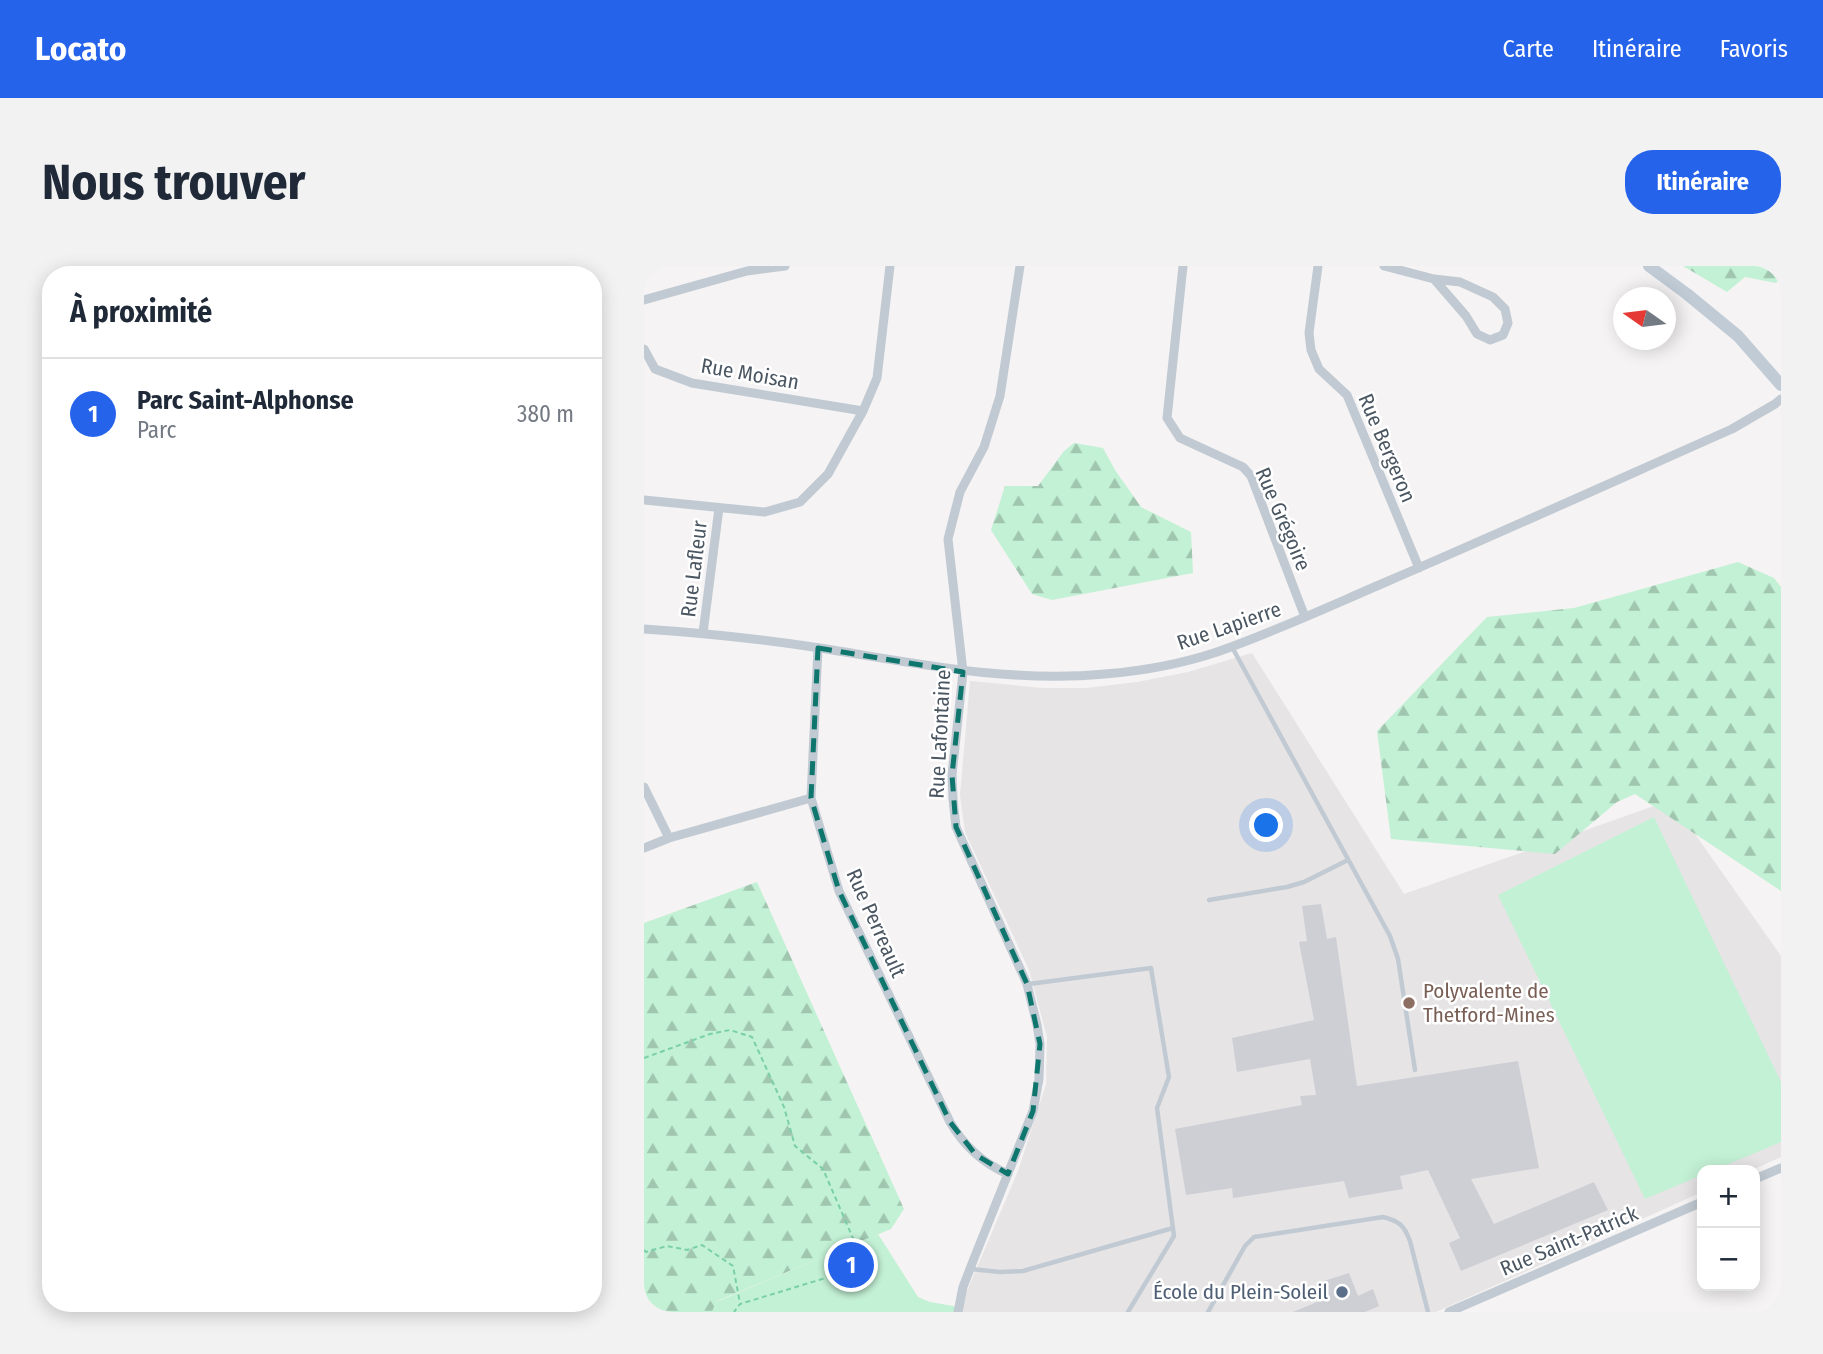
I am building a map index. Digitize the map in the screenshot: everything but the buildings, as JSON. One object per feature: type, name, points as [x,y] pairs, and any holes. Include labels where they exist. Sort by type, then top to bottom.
[{"type":"street","points":[[644,300],[747,271],[785,266]]},
{"type":"street","points":[[644,500],[765,512],[800,502],[828,474],[863,411],[877,378],[890,266]]},
{"type":"street","name":"Rue Lafontaine","points":[[958,1312],[963,1287],[1033,1111],[1039,1079],[1040,1044],[1027,984],[957,827],[953,799],[963,672],[948,539],[960,492],[984,447],[1000,396],[1020,266]]},
{"type":"street","name":"Rue Grégoire","points":[[1183,266],[1167,418],[1180,438],[1243,467],[1251,476],[1305,617]]},
{"type":"street","name":"Rue Bergeron","points":[[1318,266],[1309,333],[1311,350],[1319,369],[1347,395],[1419,568]]},
{"type":"street","points":[[1384,266],[1434,279],[1460,282],[1493,298],[1505,309],[1508,323],[1503,335],[1490,340],[1477,334],[1466,316],[1434,279]]},
{"type":"street","points":[[1649,266],[1687,293],[1738,336],[1781,385]]},
{"type":"street","name":"Rue Moisan","points":[[644,349],[655,369],[692,383],[863,411]]},
{"type":"street","name":"Rue Lapierre","points":[[644,629],[703,633],[818,648],[963,672],[1040,677],[1104,675],[1161,667],[1215,653],[1419,568],[1732,429],[1781,399]]},
{"type":"street","name":"Rue Lafleur","points":[[703,633],[719,508]]},
{"type":"street","name":"Rue Perreault","points":[[818,648],[811,798],[839,891],[950,1122],[961,1140],[976,1155],[1008,1174]]},
{"type":"street","points":[[644,787],[669,838]]},
{"type":"street","points":[[644,848],[669,838],[811,798]]},
{"type":"street","points":[[1760,1178],[1781,1168]]},
{"type":"street","name":"Rue Saint-Patrick","points":[[1449,1312],[1697,1204]]},
{"type":"street","points":[[1773,1312],[1781,1309]]},
{"type":"lane","points":[[1232,646],[1390,936],[1398,959],[1415,1070]]},
{"type":"lane","points":[[1209,900],[1295,885],[1348,859]]},
{"type":"lane","points":[[1027,984],[1151,968],[1169,1077],[1157,1108],[1174,1236],[1128,1312]]},
{"type":"lane","points":[[1208,1312],[1245,1247],[1254,1237],[1382,1217],[1395,1220],[1406,1229],[1428,1312]]},
{"type":"lane","points":[[970,1269],[1023,1271],[1173,1227]]},
{"type":"path","points":[[644,1058],[730,1030],[752,1037],[784,1107],[795,1146],[823,1169],[865,1266],[740,1304],[734,1312]]},
{"type":"path","points":[[644,1250],[646,1252],[667,1245],[687,1250],[702,1245],[733,1266],[740,1304]]},
{"type":"highlighted area","points":[[818,648],[963,672],[952,775],[956,827],[1027,984],[1040,1044],[1033,1111],[1008,1174],[976,1155],[950,1122],[839,891],[811,798]]},
{"type":"shaded area","name":"Polyvalente de Thetford-Mines","points":[[1252,653],[1404,894],[1671,800],[1781,956],[1781,1157],[1760,1166],[1697,1165],[1697,1194],[1436,1312],[958,1312],[1018,1171],[1046,1084],[1047,1037],[1029,970],[965,832],[960,795],[970,681],[1043,688],[1086,688],[1188,672]]},
{"type":"green space","points":[[1683,266],[1781,266],[1781,279],[1776,283],[1745,277],[1727,292]]},
{"type":"green space","points":[[1074,443],[1103,448],[1141,507],[1191,532],[1193,573],[1052,600],[1032,594],[991,530],[1005,486],[1038,486],[1064,451]]},
{"type":"green space","points":[[1738,562],[1774,578],[1781,587],[1781,891],[1635,794],[1617,802],[1555,854],[1391,839],[1377,731],[1487,617],[1574,608]]},
{"type":"green space","points":[[1654,817],[1781,1082],[1781,1142],[1726,1165],[1697,1165],[1697,1177],[1645,1199],[1498,895]]},
{"type":"green space","points":[[757,882],[904,1209],[891,1229],[717,1301],[712,1312],[644,1312],[644,923]]},
{"type":"green space","points":[[878,1234],[918,1297],[959,1307],[958,1312],[712,1312],[716,1302]]},
{"type":"place","name":"Polyvalente de Thetford-Mines","points":[[1409,1003]]},
{"type":"place","name":"Parc Saint-Alphonse","points":[[851,1265]]},
{"type":"place","name":"École du Plein-Soleil","points":[[1342,1292]]}]
